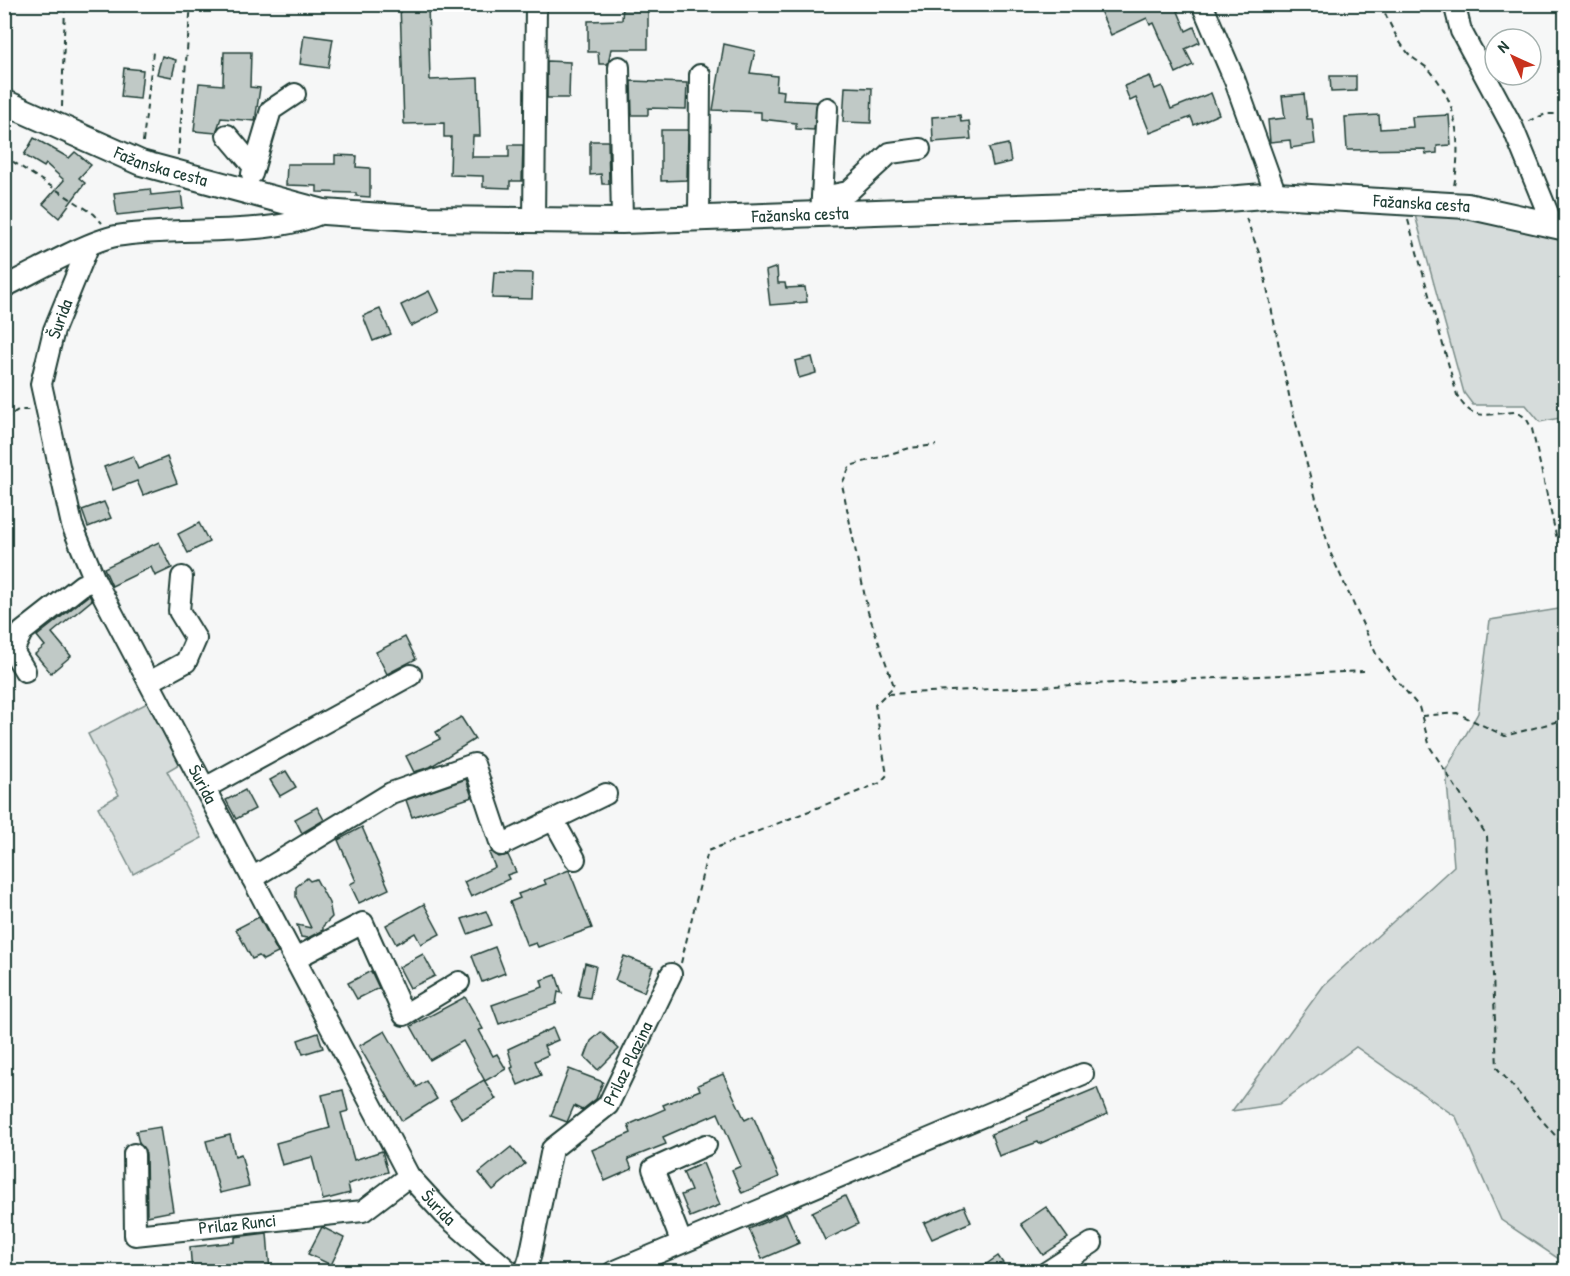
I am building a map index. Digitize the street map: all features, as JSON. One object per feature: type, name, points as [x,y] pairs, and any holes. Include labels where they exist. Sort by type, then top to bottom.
[{"type":"main road","name":"Fažanska cesta","points":[[4,102],[141,163],[324,212],[427,219],[622,221],[699,218],[821,206],[1239,198],[1276,195],[1450,205],[1559,226]]},
{"type":"street","points":[[534,220],[536,4]]},
{"type":"street","points":[[1202,4],[1235,81],[1276,195]]},
{"type":"street","points":[[1458,4],[1456,11],[1461,31],[1513,128],[1559,226]]},
{"type":"street","points":[[619,67],[622,221]]},
{"type":"street","points":[[699,218],[700,75]]},
{"type":"street","points":[[246,191],[271,110],[295,94]]},
{"type":"street","points":[[821,206],[827,108]]},
{"type":"street","points":[[227,135],[254,167]]},
{"type":"street","points":[[821,206],[848,192],[890,153],[920,149]]},
{"type":"street","name":"Fažanska cesta","points":[[4,287],[113,236],[150,231],[276,225],[310,219],[324,212]]},
{"type":"street","name":"Šurida","points":[[88,247],[54,330],[41,384],[72,525],[95,580],[409,1176],[445,1215],[510,1272]]},
{"type":"street","points":[[149,682],[186,662],[196,639],[179,611],[182,577]]},
{"type":"street","points":[[25,671],[13,651],[13,636],[82,585],[95,580]]},
{"type":"street","points":[[205,788],[411,675]]},
{"type":"street","points":[[252,878],[390,793],[474,764],[501,845],[606,794]]},
{"type":"street","points":[[554,821],[575,859]]},
{"type":"street","points":[[296,958],[363,923],[404,1015],[459,982]]},
{"type":"street","name":"Prilaz Plazina","points":[[525,1272],[552,1149],[608,1105],[671,974]]},
{"type":"street","points":[[613,1272],[681,1241],[1083,1074]]},
{"type":"street","points":[[681,1241],[653,1168],[706,1145]]},
{"type":"street","name":"Prilaz Runci","points":[[134,1154],[135,1235],[363,1211],[409,1176]]},
{"type":"street","points":[[1047,1272],[1092,1243]]},
{"type":"path","points":[[61,128],[65,4]]},
{"type":"path","points":[[177,172],[191,4]]},
{"type":"path","points":[[1381,4],[1407,51],[1431,71],[1455,116],[1459,156],[1450,205]]},
{"type":"path","points":[[141,163],[153,52]]},
{"type":"path","points":[[1513,128],[1546,114],[1566,114]]},
{"type":"path","points":[[4,156],[94,213],[113,236]]},
{"type":"path","points":[[1239,198],[1261,258],[1290,400],[1330,552],[1377,656],[1419,707],[1430,747],[1487,836],[1497,1068],[1566,1148]]},
{"type":"path","points":[[1406,202],[1408,226],[1433,303],[1457,395],[1463,406],[1472,413],[1484,416],[1517,412],[1526,418],[1532,429],[1557,539],[1566,551]]},
{"type":"path","points":[[4,418],[18,410],[46,410]]},
{"type":"path","points":[[671,974],[684,959],[708,851],[880,783],[887,775],[874,705],[894,686],[868,612],[842,484],[850,466],[910,448],[936,445]]},
{"type":"path","points":[[885,694],[1364,671]]},
{"type":"path","points":[[1422,716],[1457,713],[1505,735],[1566,719]]},
{"type":"shaded area","points":[[1415,215],[1465,217],[1565,239],[1565,417],[1540,422],[1526,405],[1473,405],[1464,393]]},
{"type":"shaded area","points":[[1566,608],[1565,1263],[1501,1220],[1456,1117],[1356,1047],[1279,1104],[1232,1111],[1324,985],[1454,866],[1446,770],[1478,713],[1490,620]]},
{"type":"shaded area","points":[[149,702],[181,763],[167,771],[202,838],[133,874],[98,807],[119,795],[88,734]]},
{"type":"building","points":[[400,4],[428,4],[430,80],[478,78],[480,136],[473,136],[472,157],[509,157],[509,145],[523,145],[522,181],[510,181],[510,188],[483,187],[483,176],[450,175],[451,137],[444,137],[444,123],[404,124]]},
{"type":"building","points":[[1097,4],[1175,4],[1186,31],[1194,27],[1200,42],[1185,49],[1193,65],[1176,73],[1154,23],[1150,25],[1147,18],[1111,35]]},
{"type":"building","points":[[623,5],[648,5],[648,49],[611,49],[608,64],[599,64],[598,52],[588,52],[588,21],[622,20]]},
{"type":"building","points":[[304,35],[333,39],[328,68],[300,64]]},
{"type":"building","points":[[724,44],[755,51],[750,73],[777,76],[776,90],[784,91],[783,100],[817,102],[814,130],[796,129],[796,123],[761,119],[761,112],[713,110]]},
{"type":"building","points":[[224,52],[251,52],[250,87],[260,88],[255,121],[221,118],[216,133],[194,131],[199,83],[223,85]]},
{"type":"building","points":[[162,56],[176,60],[172,77],[157,74]]},
{"type":"building","points":[[547,61],[570,62],[569,98],[547,98]]},
{"type":"building","points":[[124,68],[143,70],[140,99],[121,97]]},
{"type":"building","points":[[1150,76],[1155,89],[1162,86],[1171,109],[1211,93],[1219,114],[1194,125],[1191,117],[1150,133],[1136,98],[1130,101],[1124,86]]},
{"type":"building","points":[[1330,76],[1356,76],[1356,91],[1331,92]]},
{"type":"building","points":[[631,81],[687,83],[686,109],[648,108],[648,115],[632,115]]},
{"type":"building","points":[[845,87],[872,88],[871,123],[843,122]]},
{"type":"building","points":[[1304,94],[1307,119],[1312,119],[1315,144],[1291,148],[1290,140],[1270,142],[1268,120],[1285,118],[1282,96]]},
{"type":"building","points":[[960,115],[961,122],[969,121],[971,139],[933,142],[932,117]]},
{"type":"building","points":[[1379,115],[1380,129],[1413,127],[1412,117],[1449,115],[1451,145],[1437,146],[1437,153],[1426,154],[1425,149],[1347,150],[1345,117]]},
{"type":"building","points":[[661,130],[688,130],[687,180],[661,181]]},
{"type":"building","points":[[34,138],[69,158],[75,152],[91,165],[79,178],[85,183],[59,218],[43,204],[64,180],[46,164],[44,167],[24,155]]},
{"type":"building","points":[[590,141],[608,141],[609,184],[602,184],[601,174],[590,175]]},
{"type":"building","points":[[1008,144],[1011,162],[993,166],[989,148]]},
{"type":"building","points":[[335,155],[357,156],[356,167],[370,168],[370,197],[356,196],[356,193],[317,192],[317,186],[286,185],[287,164],[335,164]]},
{"type":"building","points":[[150,189],[151,195],[181,192],[183,208],[117,215],[114,193]]},
{"type":"building","points":[[777,267],[778,283],[785,283],[786,288],[805,287],[807,302],[770,305],[766,271]]},
{"type":"building","points":[[494,272],[533,273],[532,299],[492,298]]},
{"type":"building","points":[[429,291],[439,312],[411,326],[401,305]]},
{"type":"building","points":[[380,309],[391,334],[373,341],[363,316]]},
{"type":"building","points":[[812,357],[816,373],[799,378],[795,361]]},
{"type":"building","points":[[133,456],[138,469],[167,457],[177,483],[143,495],[137,481],[113,490],[104,467]]},
{"type":"building","points":[[104,502],[111,518],[88,527],[82,510]]},
{"type":"building","points":[[199,523],[209,542],[188,553],[178,534]]},
{"type":"building","points":[[159,542],[172,568],[155,576],[151,567],[112,586],[104,568]]},
{"type":"building","points":[[89,595],[92,600],[52,633],[71,656],[51,673],[35,654],[45,646],[37,636]]},
{"type":"building","points":[[405,637],[416,659],[387,674],[376,652]]},
{"type":"building","points":[[461,717],[475,739],[430,767],[414,772],[406,756],[440,739],[436,732]]},
{"type":"building","points":[[286,771],[296,787],[280,796],[270,780]]},
{"type":"building","points":[[466,779],[472,797],[412,817],[406,800]]},
{"type":"building","points":[[245,790],[255,809],[236,819],[226,800]]},
{"type":"building","points":[[317,807],[324,820],[302,833],[295,819]]},
{"type":"building","points":[[362,827],[389,889],[359,903],[350,884],[356,881],[338,840]]},
{"type":"building","points":[[492,852],[499,857],[508,855],[516,872],[507,875],[509,879],[471,897],[464,882],[495,867],[489,853]]},
{"type":"building","points":[[569,870],[592,928],[538,947],[536,943],[527,946],[510,902],[520,898],[518,894],[546,884],[544,880]]},
{"type":"building","points":[[307,878],[310,881],[316,879],[329,903],[332,917],[323,926],[323,930],[308,938],[301,937],[297,925],[311,928],[296,897],[296,887]]},
{"type":"building","points":[[424,904],[440,934],[421,944],[415,933],[396,944],[386,925]]},
{"type":"building","points":[[486,911],[492,925],[468,934],[462,919]]},
{"type":"building","points":[[259,917],[278,953],[263,960],[259,956],[252,959],[236,929]]},
{"type":"building","points":[[495,947],[505,973],[482,982],[472,956]]},
{"type":"building","points":[[423,954],[435,976],[410,988],[399,967]]},
{"type":"building","points":[[624,956],[653,967],[644,992],[615,980]]},
{"type":"building","points":[[585,963],[596,966],[590,998],[578,996]]},
{"type":"building","points":[[371,971],[379,988],[357,999],[348,983]]},
{"type":"building","points":[[556,975],[562,993],[558,992],[556,1004],[499,1024],[492,1005],[543,987],[541,980]]},
{"type":"building","points":[[465,997],[483,1029],[479,1030],[493,1056],[497,1054],[506,1069],[485,1081],[463,1041],[430,1060],[411,1026]]},
{"type":"building","points":[[553,1028],[558,1040],[544,1046],[548,1055],[535,1061],[541,1075],[518,1085],[511,1068],[513,1067],[508,1049]]},
{"type":"building","points":[[385,1031],[417,1087],[426,1081],[437,1099],[402,1121],[359,1046]]},
{"type":"building","points":[[601,1032],[619,1049],[598,1070],[585,1057],[591,1041]]},
{"type":"building","points":[[318,1033],[323,1048],[303,1054],[298,1040]]},
{"type":"building","points":[[569,1069],[603,1082],[596,1099],[582,1110],[574,1106],[567,1122],[551,1116]]},
{"type":"building","points":[[723,1074],[745,1120],[753,1116],[779,1177],[742,1193],[732,1170],[741,1166],[718,1113],[663,1137],[666,1144],[628,1159],[632,1169],[605,1181],[592,1150],[631,1133],[628,1125],[665,1109],[663,1105],[700,1090],[698,1085]]},
{"type":"building","points":[[484,1080],[496,1099],[462,1119],[450,1100]]},
{"type":"building","points":[[1097,1088],[1107,1114],[1039,1144],[1038,1142],[999,1156],[991,1134],[1028,1120],[1027,1117]]},
{"type":"building","points":[[343,1090],[348,1111],[341,1113],[354,1160],[382,1151],[388,1172],[348,1184],[350,1193],[323,1200],[312,1157],[282,1165],[276,1143],[330,1128],[322,1095]]},
{"type":"building","points":[[160,1127],[173,1211],[147,1216],[146,1154],[139,1143],[136,1131]]},
{"type":"building","points":[[230,1135],[235,1156],[241,1154],[249,1186],[220,1193],[206,1141]]},
{"type":"building","points":[[511,1147],[525,1164],[493,1190],[479,1173]]},
{"type":"building","points":[[703,1163],[720,1205],[690,1217],[681,1195],[691,1191],[683,1172]]},
{"type":"building","points":[[845,1196],[858,1224],[825,1240],[812,1212]]},
{"type":"building","points":[[964,1206],[971,1222],[932,1239],[924,1223]]},
{"type":"building","points":[[1046,1207],[1068,1238],[1043,1255],[1021,1224]]},
{"type":"building","points":[[786,1213],[799,1243],[762,1259],[749,1229]]},
{"type":"building","points":[[322,1227],[344,1238],[331,1265],[308,1254]]},
{"type":"building","points":[[267,1233],[270,1272],[192,1272],[190,1247],[235,1242],[235,1237]]},
{"type":"building","points":[[998,1256],[1009,1272],[975,1272]]}]
